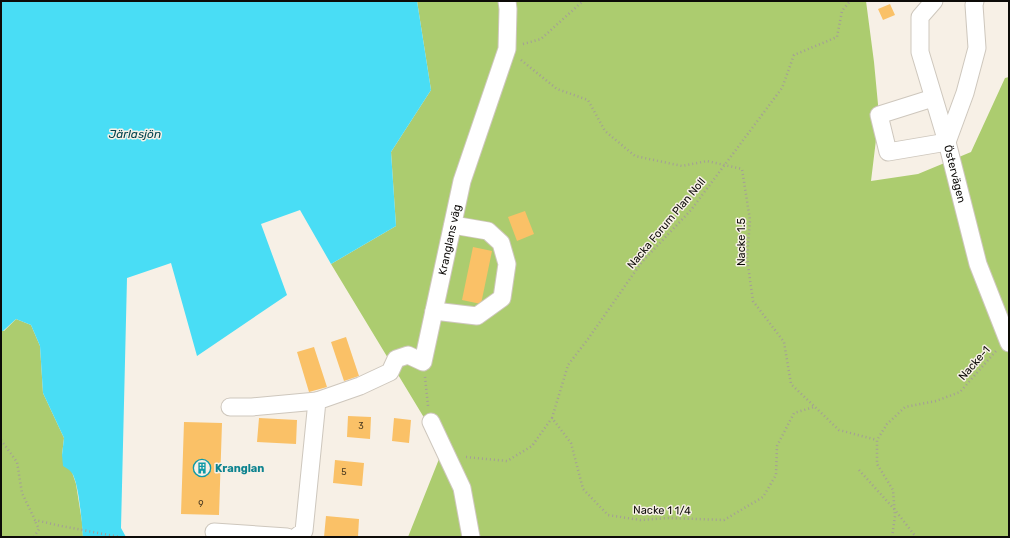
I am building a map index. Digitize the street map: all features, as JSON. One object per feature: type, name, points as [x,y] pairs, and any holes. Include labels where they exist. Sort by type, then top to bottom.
[{"type":"street","name":"Kranglans väg","points":[[423,362],[462,181],[507,49],[507,1]]},
{"type":"street","points":[[933,98],[878,115],[888,152],[947,142],[920,52],[920,17],[934,1]]},
{"type":"street","name":"Östervägen","points":[[975,1],[977,48],[965,93],[947,142],[978,264],[1008,341]]},
{"type":"street","points":[[434,311],[477,316],[502,298],[506,264],[501,243],[488,231],[453,225]]},
{"type":"street","points":[[230,407],[252,407],[317,401],[360,386],[390,372],[396,360],[408,355],[423,362]]},
{"type":"street","points":[[296,537],[304,531],[317,401]]},
{"type":"street","points":[[431,422],[462,488],[472,537]]},
{"type":"street","points":[[214,532],[287,537]]},
{"type":"path","points":[[507,49],[541,39],[583,1]]},
{"type":"path","name":"Nacka Forum Plan Noll","points":[[552,418],[568,365],[588,340],[641,263],[690,210],[782,88],[794,55],[838,37],[842,11],[850,1]]},
{"type":"path","name":"Nacke 1.5","points":[[507,49],[557,89],[588,100],[605,131],[635,156],[682,166],[707,161],[742,169],[750,220],[747,258],[753,301],[784,342],[791,384],[839,430],[877,440]]},
{"type":"path","name":"Nacke-1","points":[[877,440],[887,424],[905,407],[936,401],[960,392],[1008,341]]},
{"type":"path","points":[[423,362],[431,422]]},
{"type":"path","name":"Nacke 1 1/4","points":[[552,418],[571,443],[583,489],[608,515],[640,520],[669,518],[724,520],[762,497],[776,475],[777,446],[794,413],[815,406]]},
{"type":"path","points":[[446,455],[507,461],[532,446],[552,418]]},
{"type":"path","points":[[1,440],[17,462],[22,493],[39,529],[34,537]]},
{"type":"path","points":[[877,440],[877,464],[893,490],[895,510],[892,537]]},
{"type":"path","points":[[859,470],[895,510],[916,537]]},
{"type":"path","points":[[35,520],[120,537]]},
{"type":"green space","points":[[417,1],[866,1],[879,115],[871,181],[918,174],[971,152],[1005,78],[1009,77],[1009,537],[408,537],[443,449],[331,264],[396,226],[391,152],[431,90]]},
{"type":"green space","points":[[16,319],[31,325],[40,346],[43,393],[64,438],[62,455],[72,472],[76,484],[83,537],[1,537],[1,331],[4,331]]},
{"type":"water","name":"Järlasjön","points":[[1,1],[417,1],[431,90],[391,152],[396,226],[331,264],[300,210],[261,224],[287,295],[197,356],[171,263],[127,278],[121,528],[126,537],[83,537],[80,503],[76,484],[70,471],[63,466],[62,455],[64,438],[43,393],[40,346],[31,325],[16,319],[3,331],[1,331]]},
{"type":"building","points":[[890,4],[895,15],[883,20],[878,9]]},
{"type":"building","points":[[525,211],[534,234],[517,241],[508,217]]},
{"type":"building","points":[[473,247],[492,251],[481,304],[462,300]]},
{"type":"building","points":[[346,337],[359,376],[344,381],[331,342]]},
{"type":"building","points":[[314,347],[327,387],[309,392],[297,352]]},
{"type":"building","points":[[348,416],[371,417],[370,439],[347,437]]},
{"type":"building","points":[[259,418],[297,420],[296,444],[257,442]]},
{"type":"building","points":[[394,418],[411,420],[409,443],[392,441]]},
{"type":"building","name":"Kranglan","points":[[184,422],[222,423],[219,515],[181,514]]},
{"type":"building","points":[[335,460],[364,463],[362,486],[333,483]]},
{"type":"building","points":[[326,516],[359,519],[358,537],[324,537]]},
{"type":"place","name":"Kranglan","points":[[202,468]]}]
